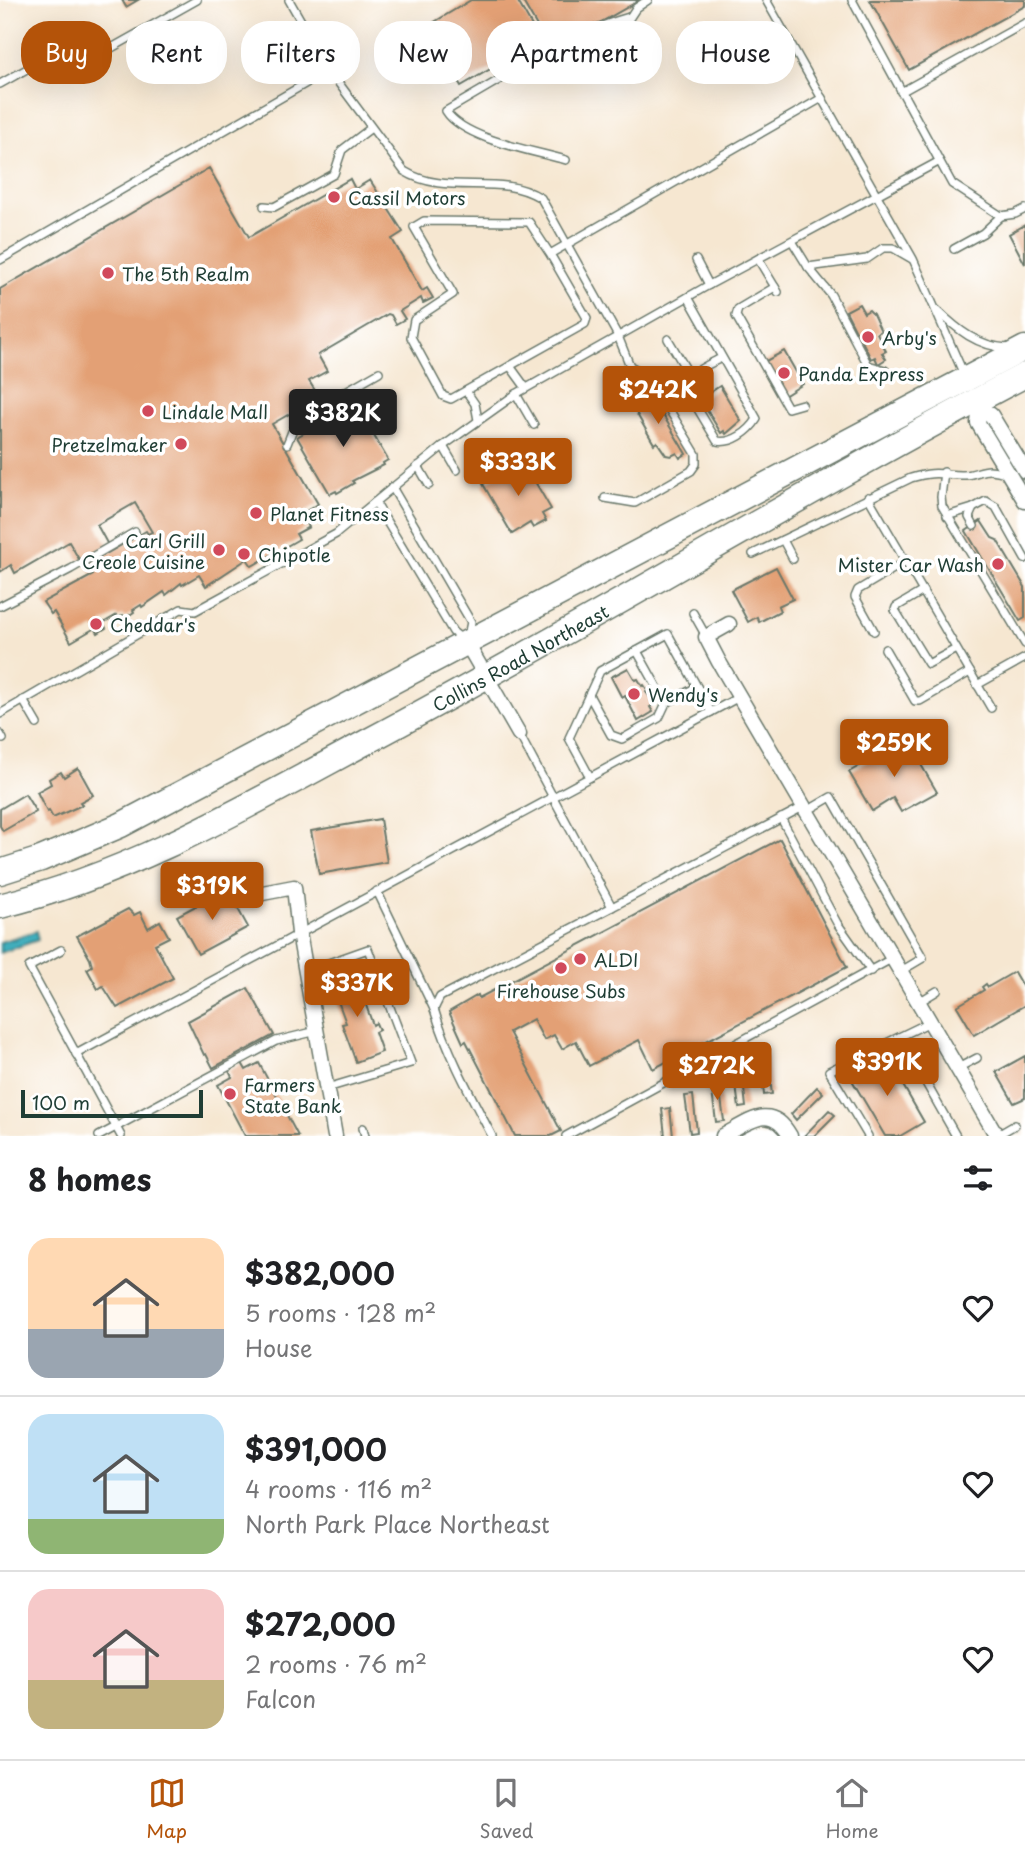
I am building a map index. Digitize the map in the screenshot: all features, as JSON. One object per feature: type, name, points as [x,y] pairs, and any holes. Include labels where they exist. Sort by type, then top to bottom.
[{"type":"highway","name":"Collins Road Northeast","points":[[0,906],[46,895],[182,841],[487,679],[974,396],[1025,346]]},
{"type":"highway","name":"Collins Road Northeast","points":[[0,872],[41,859],[121,825],[466,642],[974,396],[1025,375]]},
{"type":"street","points":[[974,396],[978,423],[1025,501]]},
{"type":"street","points":[[974,396],[992,415],[1024,467]]},
{"type":"street","points":[[729,624],[706,637],[997,1136]]},
{"type":"street","points":[[466,642],[519,734]]},
{"type":"street","points":[[252,895],[294,887],[299,933],[335,1136]]},
{"type":"street","points":[[723,1136],[755,1119],[771,1116],[782,1122],[790,1136]]},
{"type":"lane","points":[[0,84],[50,56],[108,50],[197,0]]},
{"type":"lane","points":[[289,0],[301,21]]},
{"type":"lane","points":[[627,21],[636,8],[648,0]]},
{"type":"lane","points":[[766,0],[913,259],[974,396]]},
{"type":"lane","points":[[852,0],[951,184],[1000,216]]},
{"type":"lane","points":[[616,21],[630,17]]},
{"type":"lane","points":[[901,92],[1025,23]]},
{"type":"lane","points":[[0,260],[303,84]]},
{"type":"lane","points":[[340,84],[404,171],[420,181],[526,188],[541,198],[618,336],[630,366],[649,376],[696,454],[696,464],[691,471],[635,503],[606,498]]},
{"type":"lane","points":[[492,84],[446,111],[451,119],[476,134],[566,160]]},
{"type":"lane","points":[[550,254],[822,98]]},
{"type":"lane","points":[[264,206],[274,207],[334,174],[342,150],[371,128]]},
{"type":"lane","points":[[0,714],[181,609],[195,611],[336,534],[443,446],[516,394],[709,285],[938,162]]},
{"type":"lane","points":[[954,249],[984,233],[1000,216],[1015,214],[1025,209]]},
{"type":"lane","points":[[424,220],[530,222],[550,254],[587,318],[585,324],[451,399],[443,396],[411,337],[414,320],[453,293],[414,228],[424,220]]},
{"type":"lane","points":[[792,241],[808,267],[831,295],[868,365],[885,370]]},
{"type":"lane","points":[[808,267],[867,259],[883,248],[893,248],[913,259]]},
{"type":"lane","points":[[695,260],[709,285]]},
{"type":"lane","points":[[758,260],[777,290],[738,309],[736,316],[789,408],[802,404]]},
{"type":"lane","points":[[688,297],[757,419],[752,428],[727,443],[717,442],[687,391],[690,376],[722,358]]},
{"type":"lane","points":[[934,307],[962,333],[984,344],[1006,348],[1025,346]]},
{"type":"lane","points":[[668,339],[690,376]]},
{"type":"lane","points":[[510,366],[526,388]]},
{"type":"lane","points":[[287,444],[297,419],[379,372]]},
{"type":"lane","points":[[466,391],[475,404],[478,421]]},
{"type":"lane","points":[[516,394],[534,425]]},
{"type":"lane","points":[[443,446],[457,470]]},
{"type":"lane","points":[[988,470],[993,459],[993,449]]},
{"type":"lane","points":[[418,466],[429,485]]},
{"type":"lane","points":[[753,554],[911,478],[944,472],[975,474],[988,470],[1009,473]]},
{"type":"lane","points":[[944,472],[941,497],[947,516],[1025,644]]},
{"type":"lane","points":[[375,502],[453,632],[466,642],[471,622],[392,487]]},
{"type":"lane","points":[[868,497],[991,708]]},
{"type":"lane","points":[[947,516],[986,501],[996,507],[1025,559]]},
{"type":"lane","points":[[973,508],[969,517],[974,526]]},
{"type":"lane","points":[[0,606],[135,532]]},
{"type":"lane","points":[[783,540],[793,559]]},
{"type":"lane","points":[[874,631],[855,597],[858,590],[905,562]]},
{"type":"lane","points":[[923,591],[895,607],[895,610],[928,664],[956,649]]},
{"type":"lane","points":[[693,613],[706,637]]},
{"type":"lane","points":[[590,777],[569,738],[600,671],[667,634],[711,712]]},
{"type":"lane","points":[[885,649],[915,701],[920,701],[970,672]]},
{"type":"lane","points":[[637,651],[666,703]]},
{"type":"lane","points":[[977,685],[1025,658]]},
{"type":"lane","points":[[589,695],[611,734],[622,739],[659,718],[666,703],[697,687]]},
{"type":"lane","points":[[76,1054],[740,697]]},
{"type":"lane","points":[[23,701],[37,724]]},
{"type":"lane","points":[[519,734],[612,907]]},
{"type":"lane","points":[[433,1009],[440,997],[781,818],[831,797],[923,958],[871,971],[566,1136]]},
{"type":"lane","points":[[781,818],[837,923],[871,971]]},
{"type":"lane","points":[[377,891],[433,1009],[449,1052],[492,1136]]},
{"type":"lane","points":[[306,971],[368,949],[411,1063],[327,1088]]},
{"type":"lane","points":[[61,950],[29,967],[121,1136]]},
{"type":"lane","points":[[919,1002],[937,991]]},
{"type":"lane","points":[[868,1136],[829,1071],[930,1022]]},
{"type":"lane","points":[[99,1136],[276,1041],[317,1031]]},
{"type":"lane","points":[[900,1037],[956,1136]]},
{"type":"lane","points":[[958,1069],[976,1058]]},
{"type":"lane","points":[[997,1136],[1015,1125]]},
{"type":"water","points":[[36,931],[38,940],[0,953],[0,942]]},
{"type":"building","points":[[122,0],[138,0],[126,7]]},
{"type":"building","points":[[471,0],[517,0],[529,21],[486,21],[486,72],[472,80],[472,21],[436,21]]},
{"type":"building","points":[[522,0],[640,0],[603,21],[534,21]]},
{"type":"building","points":[[870,0],[1025,0],[1025,6],[909,70]]},
{"type":"building","name":"Lindale Mall","points":[[209,168],[249,237],[350,179],[355,189],[370,180],[403,232],[392,239],[422,291],[427,288],[433,298],[423,303],[421,298],[400,311],[405,319],[396,324],[388,314],[318,355],[327,371],[309,381],[319,397],[272,424],[318,504],[301,514],[309,527],[296,534],[299,539],[252,566],[247,559],[206,586],[199,575],[182,585],[181,583],[166,595],[164,592],[133,610],[134,612],[125,618],[123,615],[118,618],[117,615],[103,623],[106,628],[98,633],[95,628],[71,642],[54,612],[51,614],[43,602],[93,575],[87,565],[146,531],[148,534],[152,532],[135,503],[97,525],[108,545],[80,561],[69,542],[15,573],[11,565],[0,572],[0,289]]},
{"type":"building","points":[[1025,225],[1025,264],[1009,234]]},
{"type":"building","name":"Arby's","points":[[859,304],[864,313],[869,310],[873,314],[881,331],[877,333],[886,351],[882,353],[886,359],[878,364],[875,357],[871,359],[862,341],[859,342],[846,311]]},
{"type":"building","name":"Panda Express","points":[[784,351],[803,384],[784,396],[764,362]]},
{"type":"building","points":[[720,386],[741,421],[726,434],[724,431],[721,433],[700,399]]},
{"type":"building","points":[[650,393],[686,454],[680,458],[677,453],[666,455],[657,442],[654,444],[634,409],[636,408],[633,402]]},
{"type":"building","points":[[355,403],[388,460],[337,493],[336,491],[330,494],[297,437]]},
{"type":"building","points":[[523,461],[551,509],[542,514],[546,521],[533,528],[530,523],[512,534],[483,484]]},
{"type":"building","name":"Mister Car Wash","points":[[981,521],[992,538],[997,540],[1025,587],[1025,618],[1020,621],[966,531]]},
{"type":"building","points":[[776,567],[793,599],[778,606],[780,611],[759,622],[757,617],[748,622],[731,590]]},
{"type":"building","name":"Wendy's","points":[[628,668],[635,680],[638,679],[642,686],[644,685],[653,701],[650,707],[653,712],[638,721],[611,677]]},
{"type":"building","points":[[906,739],[937,792],[901,812],[893,798],[872,811],[849,772]]},
{"type":"building","points":[[78,768],[93,795],[80,802],[82,805],[53,818],[37,792],[51,784],[49,779],[61,772],[64,777]]},
{"type":"building","points":[[25,794],[36,812],[3,831],[0,826],[0,809]]},
{"type":"building","points":[[380,819],[387,862],[319,874],[311,831]]},
{"type":"building","points":[[780,839],[847,967],[653,1069],[639,1040],[589,1066],[576,1041],[562,1049],[554,1035],[544,1040],[533,1019],[509,1032],[561,1131],[551,1136],[515,1136],[466,1041],[463,1043],[449,1012]]},
{"type":"building","points":[[227,889],[248,927],[198,954],[177,916]]},
{"type":"building","points":[[128,909],[134,915],[140,912],[148,928],[160,921],[169,937],[155,944],[173,978],[117,1008],[103,986],[98,989],[87,969],[92,966],[90,959],[77,936]]},
{"type":"building","points":[[1014,972],[1025,991],[1025,1005],[974,1035],[957,1006],[984,990],[982,987],[986,984],[988,987]]},
{"type":"building","points":[[354,974],[359,988],[363,987],[365,993],[362,994],[373,1025],[376,1023],[379,1030],[375,1032],[382,1052],[356,1062],[331,982]]},
{"type":"building","points":[[248,988],[274,1035],[213,1068],[188,1021]]},
{"type":"building","points":[[885,1054],[924,1122],[900,1136],[885,1136],[849,1075]]},
{"type":"building","points":[[767,1056],[772,1094],[764,1095],[760,1057]]},
{"type":"building","points":[[1025,1056],[1025,1098],[1014,1103],[996,1072]]},
{"type":"building","points":[[242,1063],[246,1070],[259,1063],[298,1136],[245,1136],[218,1085],[232,1077],[229,1071]]},
{"type":"building","points":[[742,1070],[746,1107],[739,1108],[734,1071]]},
{"type":"building","points":[[719,1083],[724,1121],[716,1122],[711,1084]]},
{"type":"building","points":[[817,1087],[823,1093],[796,1120],[791,1114]]},
{"type":"building","points":[[693,1095],[697,1132],[690,1133],[685,1096]]},
{"type":"building","points":[[670,1108],[673,1136],[665,1136],[662,1109]]},
{"type":"building","points":[[829,1110],[835,1115],[814,1136],[804,1136]]},
{"type":"place","name":"Cassil Motors","points":[[334,197]]},
{"type":"place","name":"The 5th Realm","points":[[108,273]]},
{"type":"place","name":"Arby's","points":[[868,337]]},
{"type":"place","name":"Panda Express","points":[[784,373]]},
{"type":"place","name":"Lindale Mall","points":[[148,411]]},
{"type":"place","name":"Pretzelmaker","points":[[181,444]]},
{"type":"place","name":"Planet Fitness","points":[[256,513]]},
{"type":"place","name":"Carl Grill Creole Cuisine","points":[[219,550]]},
{"type":"place","name":"Chipotle","points":[[244,554]]},
{"type":"place","name":"Mister Car Wash","points":[[998,564]]},
{"type":"place","name":"Cheddar's","points":[[96,624]]},
{"type":"place","name":"Wendy's","points":[[634,694]]},
{"type":"place","name":"ALDI","points":[[580,959]]},
{"type":"place","name":"Firehouse Subs","points":[[561,968]]},
{"type":"place","name":"Farmers State Bank","points":[[230,1094]]}]
